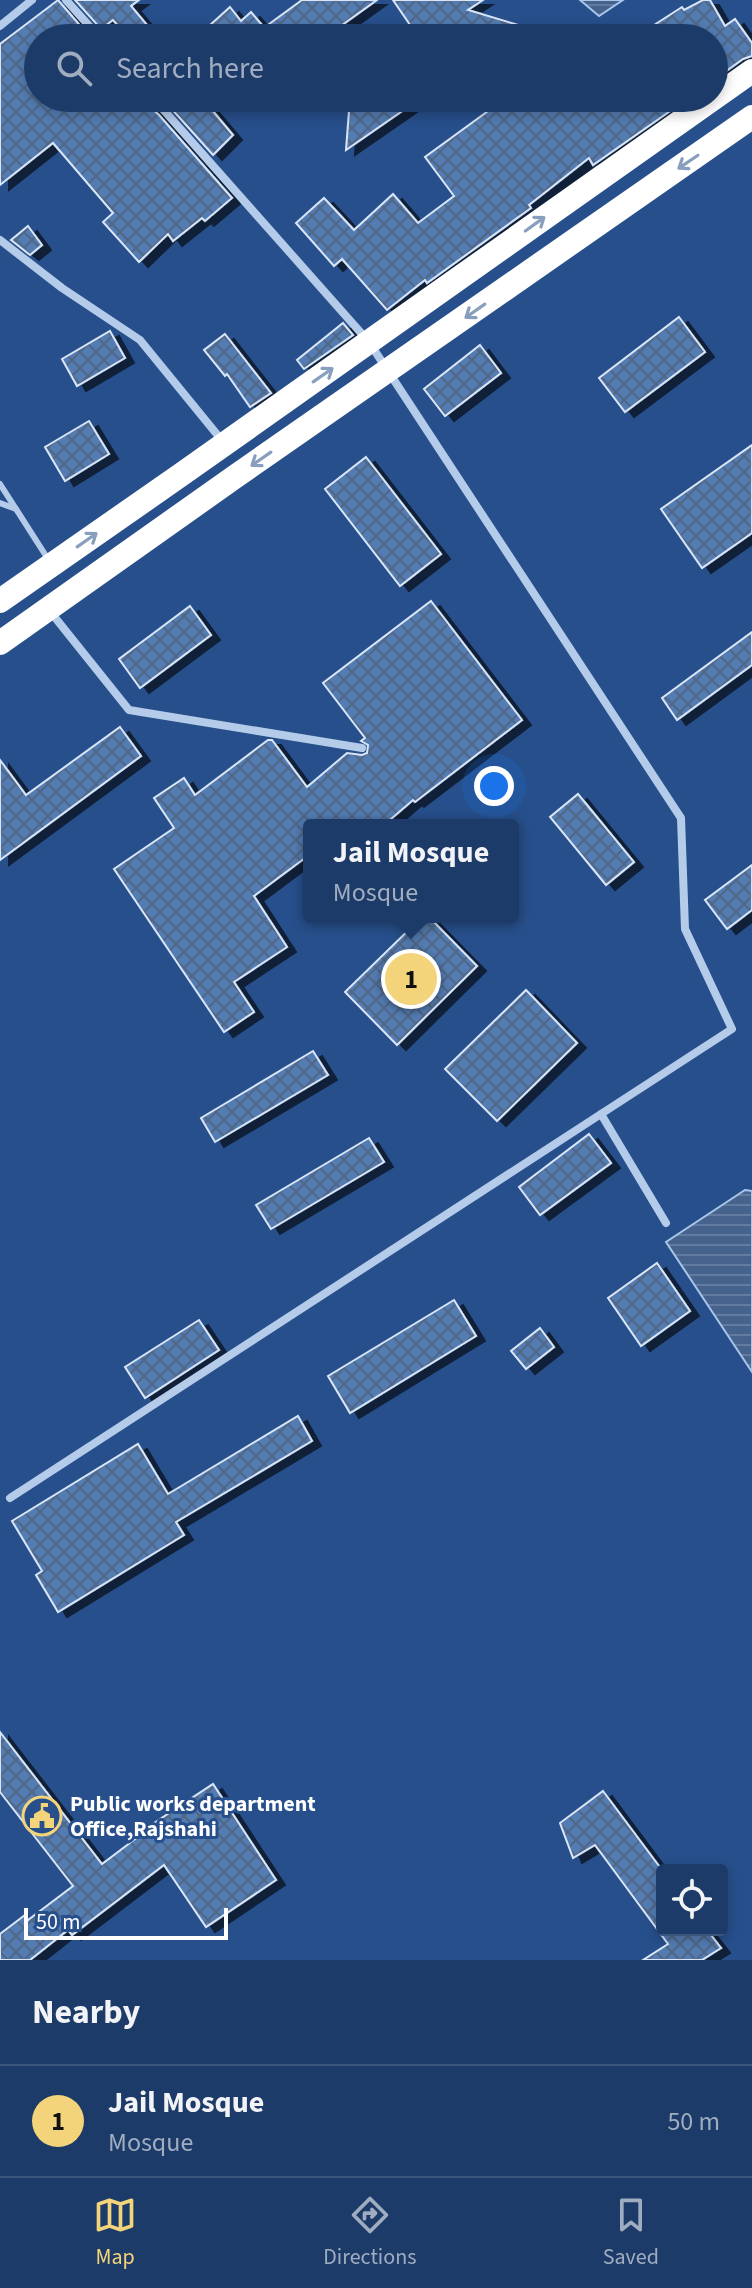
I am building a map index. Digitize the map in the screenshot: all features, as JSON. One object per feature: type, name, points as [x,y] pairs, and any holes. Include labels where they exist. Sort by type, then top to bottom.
[{"type":"highway","points":[[728,88],[752,71]]},
{"type":"highway","points":[[0,601],[694,112]]},
{"type":"highway","points":[[0,643],[752,117]]},
{"type":"street","points":[[0,26],[32,0]]},
{"type":"street","points":[[66,0],[87,24]]},
{"type":"street","points":[[10,1498],[732,1029],[685,929],[681,818],[369,342],[165,112]]},
{"type":"street","points":[[0,240],[62,288],[140,340],[224,444]]},
{"type":"street","points":[[49,609],[129,710],[362,748]]},
{"type":"street","points":[[601,1114],[666,1223]]},
{"type":"lane","points":[[0,484],[52,564]]},
{"type":"lane","points":[[0,503],[16,509]]},
{"type":"water","points":[[580,0],[623,0],[599,16]]},
{"type":"water","points":[[745,1190],[752,1191],[752,1372],[666,1242]]},
{"type":"building","points":[[58,0],[79,24],[26,24]]},
{"type":"building","points":[[75,0],[139,0],[131,6],[146,24],[117,24],[113,20],[108,24],[97,24]]},
{"type":"building","points":[[302,0],[377,0],[344,24],[269,24]]},
{"type":"building","points":[[393,0],[483,0],[468,10],[515,24],[409,24]]},
{"type":"building","points":[[703,0],[710,0],[724,24],[656,24],[682,7],[684,10]]},
{"type":"building","points":[[230,7],[241,21],[251,12],[261,24],[211,24]]},
{"type":"building","points":[[735,19],[752,43],[752,56],[728,70],[728,24]]},
{"type":"building","points":[[24,26],[24,112],[156,112],[232,198],[205,221],[202,218],[173,241],[168,234],[139,262],[103,222],[113,213],[53,143],[0,185],[0,44]]},
{"type":"building","points":[[174,112],[214,112],[233,135],[213,155]]},
{"type":"building","points":[[349,112],[401,112],[346,150]]},
{"type":"building","points":[[487,112],[669,112],[593,165],[589,158],[529,205],[531,208],[427,283],[425,280],[387,310],[342,259],[334,266],[296,223],[324,198],[354,230],[393,194],[418,223],[454,196],[425,157]]},
{"type":"building","points":[[28,226],[42,245],[30,255],[11,240]]},
{"type":"building","points":[[679,317],[705,352],[625,412],[599,378]]},
{"type":"building","points":[[343,323],[353,335],[304,369],[297,360]]},
{"type":"building","points":[[110,331],[125,358],[77,386],[62,359]]},
{"type":"building","points":[[225,334],[271,393],[250,407],[227,374],[225,376],[204,350]]},
{"type":"building","points":[[480,345],[501,373],[445,416],[424,389]]},
{"type":"building","points":[[89,421],[109,454],[65,481],[45,447]]},
{"type":"building","points":[[752,445],[752,533],[702,568],[661,509]]},
{"type":"building","points":[[366,457],[441,554],[400,586],[325,489]]},
{"type":"building","points":[[431,601],[522,720],[391,819],[303,819],[303,859],[254,896],[287,947],[234,982],[254,1012],[224,1032],[114,869],[174,828],[154,798],[184,778],[195,795],[268,740],[272,740],[307,787],[347,753],[367,753],[368,745],[361,741],[365,738],[323,683]]},
{"type":"building","points":[[190,606],[211,635],[140,688],[119,659]]},
{"type":"building","points":[[752,632],[752,665],[677,720],[662,698]]},
{"type":"building","points":[[120,727],[141,756],[0,860],[0,760],[26,795]]},
{"type":"building","points":[[578,794],[634,862],[606,885],[550,817]]},
{"type":"building","points":[[752,865],[752,910],[727,929],[705,900]]},
{"type":"building","points":[[416,923],[435,923],[477,966],[397,1045],[345,992]]},
{"type":"building","points":[[526,990],[577,1043],[497,1121],[445,1069]]},
{"type":"building","points":[[313,1051],[328,1075],[215,1142],[201,1118]]},
{"type":"building","points":[[589,1134],[611,1163],[540,1215],[519,1187]]},
{"type":"building","points":[[369,1138],[384,1162],[271,1229],[256,1205]]},
{"type":"building","points":[[657,1263],[690,1311],[641,1346],[608,1298]]},
{"type":"building","points":[[454,1300],[476,1336],[350,1413],[328,1376]]},
{"type":"building","points":[[199,1320],[219,1350],[145,1398],[125,1367]]},
{"type":"building","points":[[540,1328],[554,1347],[526,1369],[511,1351]]},
{"type":"building","points":[[298,1416],[312,1441],[176,1522],[184,1535],[58,1612],[36,1575],[42,1571],[12,1521],[138,1444],[168,1494]]},
{"type":"building","points":[[0,1732],[102,1864],[142,1831],[213,1784],[276,1880],[206,1927],[164,1865],[72,1935],[68,1930],[30,1960],[0,1960],[0,1934],[25,1915],[28,1920],[73,1886],[0,1792]]},
{"type":"building","points":[[603,1791],[658,1864],[656,1928],[595,1845],[573,1858],[560,1823]]},
{"type":"building","points":[[662,1936],[712,1936],[721,1948],[702,1960],[643,1960],[668,1944]]},
{"type":"place","name":"Jail Mosque","points":[[411,979]]},
{"type":"place","name":"Public works department Office,Rajshahi","points":[[42,1816]]}]
